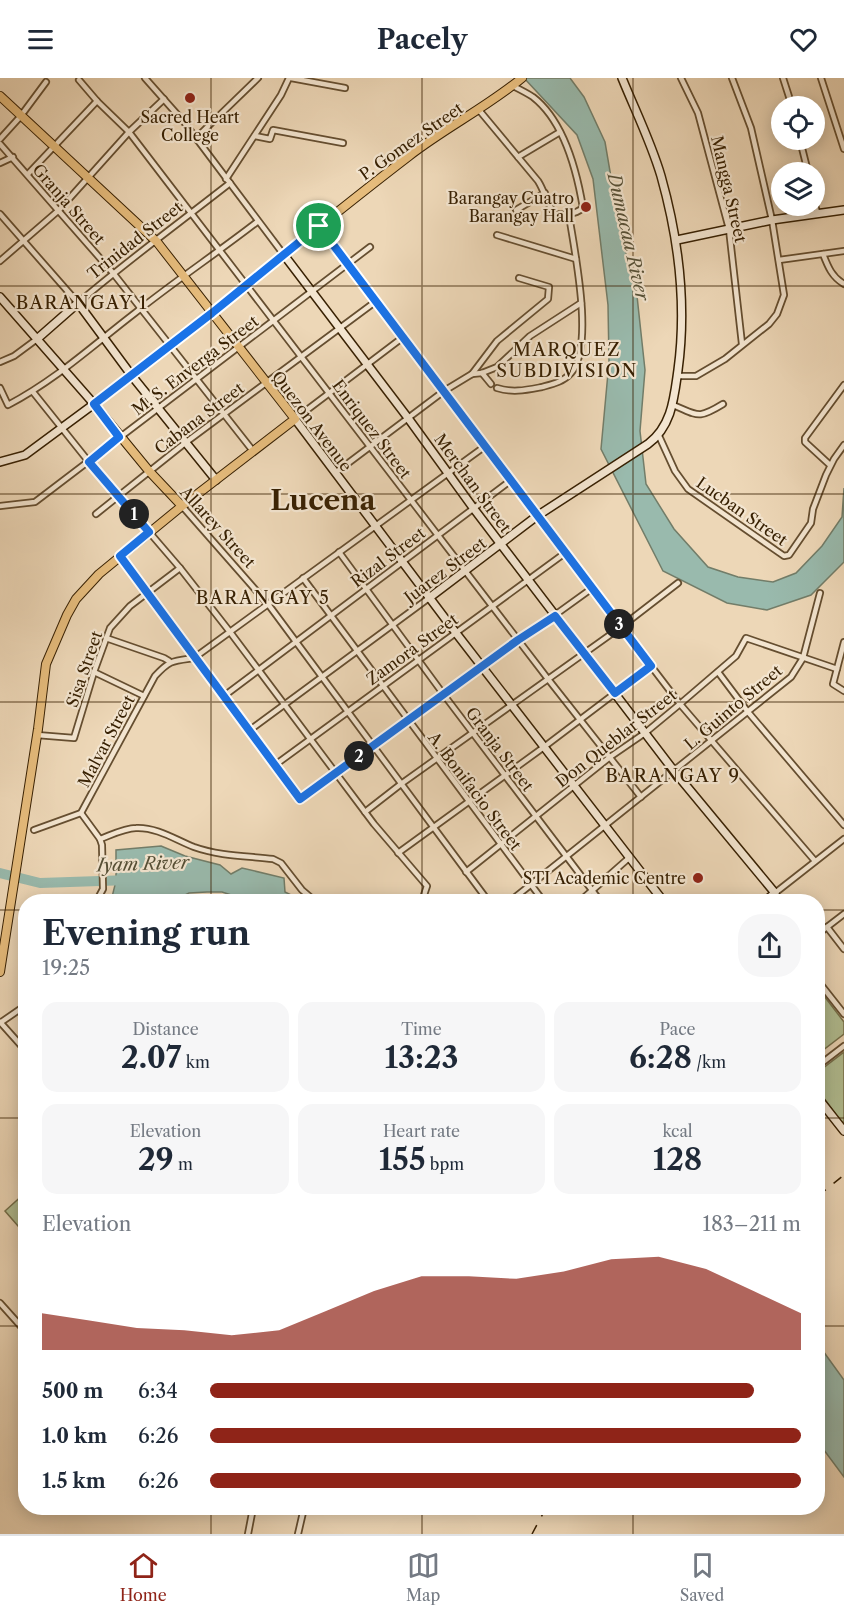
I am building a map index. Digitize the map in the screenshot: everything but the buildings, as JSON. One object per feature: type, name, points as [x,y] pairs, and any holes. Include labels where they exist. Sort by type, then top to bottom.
[{"type":"main road","name":"P. Gomez Street","points":[[0,462],[25,455],[63,428],[414,152],[522,78]]},
{"type":"main road","points":[[622,78],[660,175],[677,240],[683,328],[673,405],[659,436]]},
{"type":"main road","name":"Quezon Avenue","points":[[0,96],[157,242],[267,382],[429,598],[658,894]]},
{"type":"main road","points":[[825,211],[844,210]]},
{"type":"main road","points":[[677,240],[794,216]]},
{"type":"main road","name":"Merchan Street","points":[[284,255],[674,771],[775,893]]},
{"type":"main road","name":"Allarey Street","points":[[0,297],[94,404],[119,437],[182,506]]},
{"type":"main road","points":[[78,303],[216,480]]},
{"type":"main road","name":"Trinidad Street","points":[[37,339],[78,303]]},
{"type":"main road","points":[[0,972],[4,927],[11,901],[46,664],[67,615],[82,592],[99,574],[149,532],[295,419]]},
{"type":"main road","name":"Juarez Street","points":[[429,598],[537,516],[659,436]]},
{"type":"main road","points":[[825,1107],[844,1131]]},
{"type":"street","name":"Merchan Street","points":[[145,78],[164,99],[284,255]]},
{"type":"street","points":[[195,139],[258,78]]},
{"type":"street","points":[[290,78],[345,88]]},
{"type":"street","name":"Trinidad Street","points":[[78,303],[113,273],[157,242],[228,181],[290,78]]},
{"type":"street","name":"Mangga Street","points":[[681,78],[698,113],[729,230],[742,344]]},
{"type":"street","points":[[677,376],[696,376],[709,370],[769,324],[777,314],[784,295],[772,220],[751,128],[732,78]]},
{"type":"street","points":[[783,78],[789,96]]},
{"type":"street","points":[[823,79],[844,149]]},
{"type":"street","name":"Enriquez Street","points":[[79,81],[129,132],[491,606],[641,797]]},
{"type":"street","points":[[0,139],[46,82]]},
{"type":"street","points":[[478,110],[545,193],[549,208],[555,214],[569,215],[583,208],[570,157],[560,132],[545,109],[533,97],[513,86]]},
{"type":"street","points":[[0,261],[59,210],[129,132],[164,99]]},
{"type":"street","points":[[28,174],[97,101]]},
{"type":"street","points":[[837,128],[844,125]]},
{"type":"street","points":[[255,136],[270,139],[273,130],[343,142]]},
{"type":"street","points":[[518,157],[560,132]]},
{"type":"street","name":"Granja Street","points":[[0,144],[113,273],[253,451]]},
{"type":"street","points":[[0,163],[13,157]]},
{"type":"street","points":[[516,210],[545,193]]},
{"type":"street","points":[[0,213],[78,303]]},
{"type":"street","points":[[497,388],[510,392],[539,387],[563,380],[572,373],[582,335],[580,280],[569,215]]},
{"type":"street","points":[[0,388],[8,405],[33,392],[258,222]]},
{"type":"street","points":[[319,226],[510,482],[680,704],[815,861]]},
{"type":"street","points":[[497,235],[576,259]]},
{"type":"street","name":"M. S. Enverga Street","points":[[0,506],[35,502],[370,248]]},
{"type":"street","points":[[779,260],[844,251]]},
{"type":"street","points":[[823,254],[830,271],[837,280],[844,284]]},
{"type":"street","points":[[335,473],[444,391],[472,374],[497,341],[548,299],[549,287],[519,278]]},
{"type":"street","name":"Cabana Street","points":[[96,513],[185,443],[375,302]]},
{"type":"street","points":[[472,374],[497,367],[530,336],[581,303]]},
{"type":"street","points":[[295,419],[402,338]]},
{"type":"street","name":"Trinidad Street","points":[[0,362],[14,356],[37,339]]},
{"type":"street","points":[[482,373],[491,384]]},
{"type":"street","points":[[830,465],[805,442],[805,438],[844,385]]},
{"type":"street","points":[[33,392],[89,462],[180,568],[365,812],[428,886],[426,894]]},
{"type":"street","points":[[673,405],[694,415],[707,414],[723,404]]},
{"type":"street","name":"Lucban Street","points":[[659,436],[675,471],[688,489],[784,555],[789,555],[811,523],[813,509],[830,465],[844,445]]},
{"type":"street","points":[[106,638],[170,662],[194,658],[484,447]]},
{"type":"street","name":"Rizal Street","points":[[224,696],[510,482]]},
{"type":"street","name":"Allarey Street","points":[[182,506],[268,604],[483,894]]},
{"type":"street","name":"Granja Street","points":[[339,552],[595,894]]},
{"type":"street","name":"Zamora Street","points":[[275,765],[565,553]]},
{"type":"street","points":[[120,556],[300,799],[591,589]]},
{"type":"street","name":"Sisa Street","points":[[37,735],[74,738],[106,638],[118,618],[180,568]]},
{"type":"street","name":"A. Bonifacio Street","points":[[303,578],[538,894]]},
{"type":"street","points":[[365,812],[621,627],[678,583]]},
{"type":"street","name":"L. Guinto Street","points":[[519,894],[791,677],[803,658],[820,593]]},
{"type":"street","name":"Juarez Street","points":[[250,730],[429,598]]},
{"type":"street","name":"Don Queblar Street","points":[[466,872],[680,704],[736,656],[746,638],[803,658]]},
{"type":"street","points":[[844,642],[833,684],[844,691]]},
{"type":"street","points":[[803,658],[837,669]]},
{"type":"street","name":"Malvar Street","points":[[34,830],[81,813],[155,676],[170,662]]},
{"type":"street","points":[[398,853],[651,666]]},
{"type":"street","points":[[94,672],[144,696]]},
{"type":"street","points":[[718,672],[748,712],[844,825]]},
{"type":"street","points":[[81,813],[100,839],[104,863],[103,889],[100,894]]},
{"type":"street","points":[[100,839],[136,827],[159,832],[193,847],[216,853],[273,859],[281,863],[307,894]]},
{"type":"street","points":[[775,893],[844,839]]},
{"type":"street","points":[[588,894],[630,857]]},
{"type":"street","points":[[844,914],[827,927],[844,949]]},
{"type":"street","points":[[825,990],[844,1014]]},
{"type":"street","points":[[18,1010],[0,1022],[18,1042]]},
{"type":"street","points":[[825,1061],[844,1046]]},
{"type":"street","points":[[0,1303],[18,1323]]},
{"type":"street","points":[[248,1534],[252,1515]]},
{"type":"street","points":[[298,1534],[302,1515]]},
{"type":"green space","points":[[825,997],[844,1022],[844,1034],[825,1049]]},
{"type":"green space","points":[[844,1052],[844,1122],[842,1123],[825,1100],[825,1067]]},
{"type":"green space","points":[[18,1199],[18,1226],[5,1211]]},
{"type":"water","points":[[524,78],[570,78],[584,97],[605,142],[620,230],[637,296],[645,370],[640,431],[646,484],[674,529],[708,567],[738,577],[773,582],[796,573],[822,546],[842,517],[844,488],[844,562],[811,595],[767,610],[727,603],[663,571],[601,449],[609,362],[608,305],[593,179],[577,135]]},
{"type":"water","points":[[161,846],[185,856],[220,865],[231,874],[242,868],[284,878],[285,892],[289,894],[207,892],[113,894],[116,881],[116,850]]},
{"type":"water","points":[[825,1354],[844,1380],[844,1477],[825,1451]]},
{"type":"waterway","name":"Iyam River","points":[[0,873],[40,883],[130,880]]},
{"type":"railway","points":[[825,1190],[844,1175]]},
{"type":"railway","points":[[532,1534],[542,1515]]},
{"type":"place","name":"Sacred Heart College","points":[[190,98]]},
{"type":"place","name":"Barangay Cuatro Barangay Hall","points":[[586,207]]},
{"type":"place","name":"STI Academic Centre","points":[[698,878]]},
{"type":"district","name":"BARANGAY 1","points":[[82,303]]},
{"type":"district","name":"MARQUEZ SUBDIVISION","points":[[567,360]]},
{"type":"district","name":"Lucena","points":[[323,500]]},
{"type":"district","name":"BARANGAY 5","points":[[263,598]]},
{"type":"district","name":"BARANGAY 9","points":[[673,776]]},
{"type":"route","points":[[319,226],[651,666],[615,693],[555,616],[518,640],[300,799],[120,556],[149,532],[89,462],[119,437],[94,404],[212,313],[319,226]]},
{"type":"water label","name":"Dumacaa River","points":[[628,237]]}]
